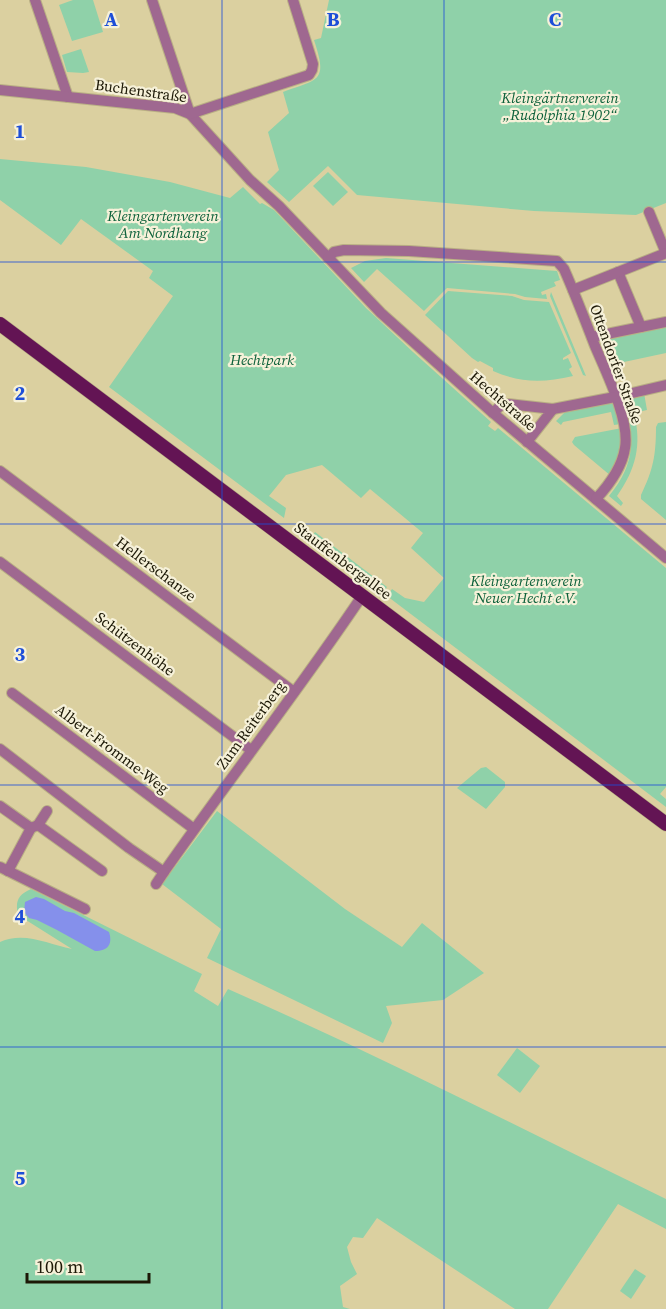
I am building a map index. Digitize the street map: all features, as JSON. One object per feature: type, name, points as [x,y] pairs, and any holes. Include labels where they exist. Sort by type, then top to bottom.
[{"type":"main road","name":"Stauffenbergallee","points":[[0,324],[666,824]]},
{"type":"street","points":[[35,0],[68,97]]},
{"type":"street","points":[[152,0],[190,114]]},
{"type":"street","name":"Buchenstraße","points":[[0,90],[175,108],[190,114],[309,75],[313,64],[293,0]]},
{"type":"street","name":"Hechtstraße","points":[[190,114],[256,186],[279,206],[381,313],[493,413],[666,558]]},
{"type":"street","points":[[573,290],[666,253],[649,212]]},
{"type":"street","name":"Ottendorfer Straße","points":[[328,258],[334,252],[344,249],[557,261],[564,269],[573,290],[624,425],[626,446],[621,462],[615,475],[596,499]]},
{"type":"street","points":[[618,272],[641,327]]},
{"type":"street","points":[[592,338],[666,322]]},
{"type":"street","points":[[493,413],[500,406],[508,404],[553,409],[666,385]]},
{"type":"street","points":[[527,442],[553,409]]},
{"type":"street","name":"Hellerschanze","points":[[0,471],[294,692]]},
{"type":"street","name":"Schützenhöhe","points":[[0,562],[251,750]]},
{"type":"street","name":"Zum Reiterberg","points":[[156,884],[330,644],[362,596]]},
{"type":"street","name":"Albert-Fromme-Weg","points":[[12,693],[194,829]]},
{"type":"street","points":[[0,749],[129,848],[164,872]]},
{"type":"street","points":[[0,806],[102,871]]},
{"type":"street","points":[[47,811],[4,869],[86,909]]},
{"type":"green space","points":[[73,0],[93,0],[103,32],[72,41],[59,5]]},
{"type":"green space","name":"Kleingärtnerverein „Rudolphia 1902“","points":[[329,0],[666,0],[666,203],[636,215],[534,211],[357,195],[328,166],[289,202],[267,182],[279,170],[268,132],[289,113],[283,92],[312,81],[320,71],[314,40],[321,38]]},
{"type":"green space","points":[[81,49],[89,72],[67,72],[62,55]]},
{"type":"green space","name":"Hechtpark","points":[[0,159],[86,167],[170,182],[230,198],[243,187],[260,204],[274,210],[366,308],[491,422],[488,426],[495,431],[498,428],[666,568],[666,787],[660,794],[666,799],[666,807],[387,596],[392,589],[405,598],[424,602],[444,578],[411,548],[423,533],[370,489],[361,498],[322,465],[286,475],[269,496],[286,508],[284,518],[109,387],[173,296],[149,278],[153,271],[81,219],[61,245],[0,200]]},
{"type":"green space","points":[[328,172],[348,192],[333,206],[313,186]]},
{"type":"green space","points":[[386,258],[557,271],[560,280],[554,282],[556,286],[541,292],[542,295],[546,294],[547,299],[447,288],[424,311],[377,269],[364,282],[351,268],[365,261]]},
{"type":"green space","points":[[448,291],[512,296],[524,300],[549,302],[571,353],[563,360],[568,358],[572,367],[569,369],[573,376],[542,381],[523,380],[493,371],[493,368],[472,358],[425,315]]},
{"type":"green space","points":[[551,292],[586,376],[583,375],[550,296]]},
{"type":"green space","points":[[666,325],[666,353],[610,365],[600,339]]},
{"type":"green space","points":[[644,393],[647,410],[634,413],[637,436],[636,456],[629,476],[617,496],[623,503],[621,506],[609,496],[625,472],[631,449],[630,425],[624,398]]},
{"type":"green space","points":[[612,401],[621,424],[614,425],[611,412],[563,422],[561,425],[556,421],[568,409]]},
{"type":"green space","points":[[666,422],[666,520],[641,499],[641,495],[653,462],[656,427],[658,423]]},
{"type":"green space","points":[[622,428],[623,444],[611,476],[572,442],[575,437]]},
{"type":"green space","points":[[315,532],[387,587],[383,593],[311,538]]},
{"type":"green space","points":[[486,767],[505,782],[505,787],[486,809],[457,788],[481,768]]},
{"type":"green space","points":[[217,811],[345,909],[402,947],[422,923],[484,973],[443,1000],[386,1006],[392,1023],[383,1043],[207,958],[221,929],[162,884]]},
{"type":"green space","points":[[31,889],[202,974],[194,991],[218,1006],[228,989],[393,1065],[666,1199],[666,1229],[618,1204],[548,1309],[515,1309],[377,1218],[363,1238],[353,1237],[347,1247],[357,1274],[340,1286],[343,1307],[350,1309],[0,1309],[0,942],[27,938],[72,949],[18,915],[18,899]]},
{"type":"green space","points":[[517,1048],[540,1066],[520,1093],[497,1075]]},
{"type":"green space","points":[[635,1269],[646,1276],[631,1299],[620,1291]]},
{"type":"water","points":[[36,897],[74,913],[109,932],[110,943],[103,950],[95,951],[29,918],[24,912],[25,902]]},
{"type":"park label","name":"Kleingartenverein Am Nordhang","points":[[163,224]]},
{"type":"park label","name":"Kleingartenverein Neuer Hecht e.V.","points":[[526,590]]}]
